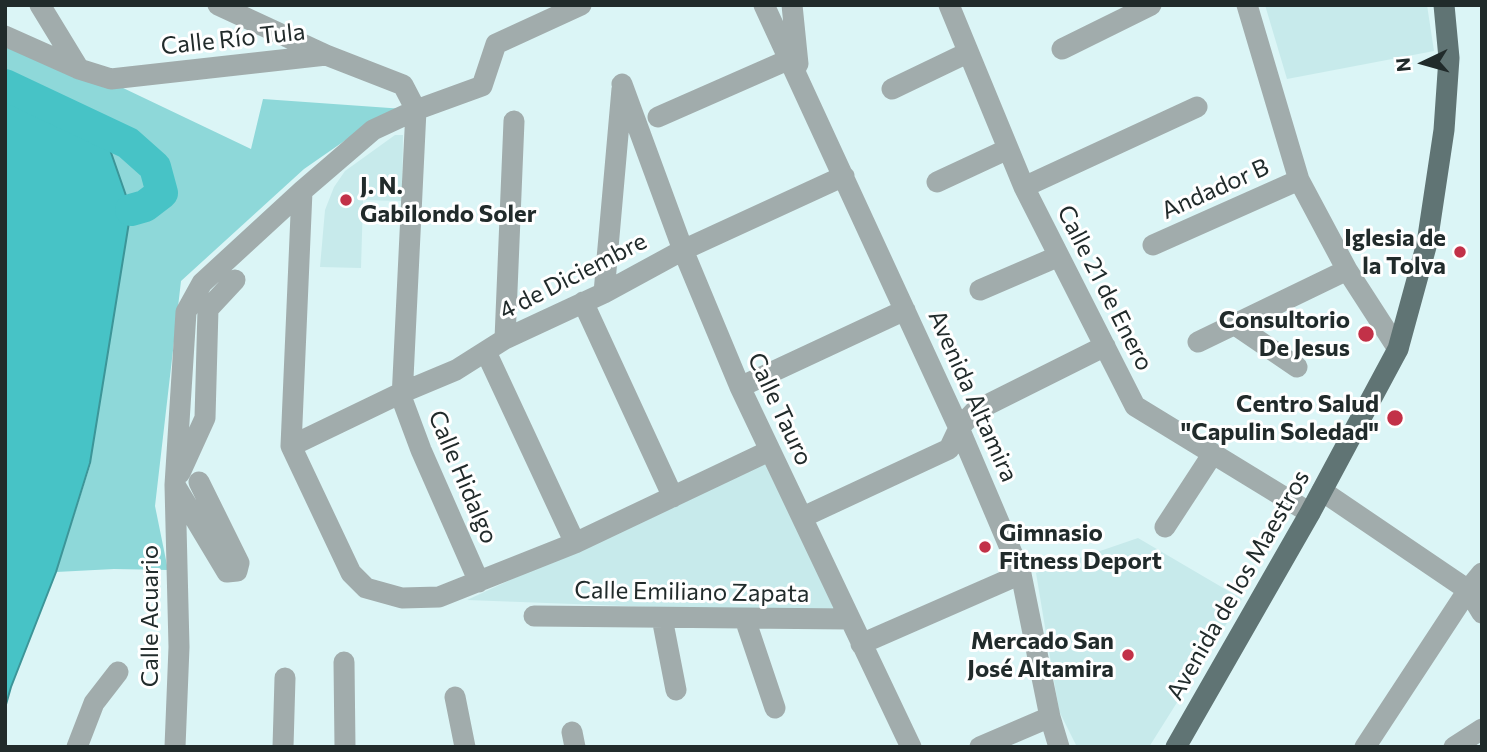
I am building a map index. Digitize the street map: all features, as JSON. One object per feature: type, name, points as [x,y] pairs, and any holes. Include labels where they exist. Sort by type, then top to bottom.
[{"type":"main road","name":"Avenida de los Maestros","points":[[1176,747],[1310,513],[1398,349],[1427,243],[1444,130],[1449,58],[1444,5]]},
{"type":"street","points":[[40,5],[79,69]]},
{"type":"street","points":[[218,5],[326,55]]},
{"type":"street","name":"Calle Acuario","points":[[175,747],[179,647],[175,485],[186,312],[202,283],[373,130],[416,110],[482,86],[496,44],[581,5]]},
{"type":"street","name":"Avenida Altamira","points":[[764,5],[960,428],[1021,573],[1050,717],[1059,747]]},
{"type":"street","name":"Calle 21 de Enero","points":[[949,5],[1024,187],[1135,405],[1310,513]]},
{"type":"street","points":[[1062,49],[1151,5]]},
{"type":"street","points":[[1247,5],[1299,180],[1347,270],[1398,349]]},
{"type":"street","name":"Avenida Altamira","points":[[796,7],[800,80]]},
{"type":"street","name":"Calle Río Tula","points":[[5,36],[79,69],[110,79],[326,55],[403,85],[416,110]]},
{"type":"street","points":[[892,89],[967,53]]},
{"type":"street","points":[[658,117],[790,60]]},
{"type":"street","name":"Calle Tauro","points":[[604,293],[622,84],[683,250],[740,387],[911,747]]},
{"type":"street","points":[[1024,187],[1197,107]]},
{"type":"street","points":[[401,393],[416,110]]},
{"type":"street","points":[[505,339],[514,121]]},
{"type":"street","points":[[937,182],[1008,149]]},
{"type":"street","name":"4 de Diciembre","points":[[486,352],[505,339],[604,293],[683,250],[844,176]]},
{"type":"street","name":"Andador B","points":[[1153,245],[1299,180]]},
{"type":"street","points":[[302,191],[291,446],[351,573],[366,588],[402,598],[439,597],[575,543],[769,451]]},
{"type":"street","points":[[980,290],[1059,256]]},
{"type":"street","points":[[1198,342],[1347,270]]},
{"type":"street","points":[[199,482],[239,564],[237,571],[227,572],[175,485],[205,418],[208,309],[235,280]]},
{"type":"street","points":[[583,302],[673,497]]},
{"type":"street","points":[[740,387],[905,310]]},
{"type":"street","points":[[1234,324],[1297,367]]},
{"type":"street","points":[[803,517],[949,449],[960,428],[975,411],[1105,346]]},
{"type":"street","points":[[291,446],[401,393],[456,370],[486,352]]},
{"type":"street","name":"Calle Emiliano Zapata","points":[[486,352],[575,543]]},
{"type":"street","name":"Calle Hidalgo","points":[[401,393],[421,450],[479,582]]},
{"type":"street","points":[[1165,527],[1212,454]]},
{"type":"street","points":[[1322,491],[1468,590],[1482,613]]},
{"type":"street","points":[[1365,747],[1482,572]]},
{"type":"street","points":[[861,644],[1021,573]]},
{"type":"street","name":"Calle Emiliano Zapata","points":[[534,616],[849,619]]},
{"type":"street","points":[[662,618],[676,690]]},
{"type":"street","points":[[745,619],[775,708]]},
{"type":"street","points":[[344,662],[345,747]]},
{"type":"street","points":[[77,747],[94,704],[118,672]]},
{"type":"street","points":[[283,747],[285,678]]},
{"type":"street","points":[[455,698],[465,747]]},
{"type":"street","points":[[980,747],[1050,717]]},
{"type":"street","points":[[1454,747],[1482,729]]},
{"type":"shaded area","points":[[1265,5],[1427,5],[1434,51],[1287,79]]},
{"type":"shaded area","points":[[5,41],[121,87],[251,149],[263,99],[404,109],[363,128],[304,169],[181,281],[155,506],[168,570],[56,572],[91,463],[60,118],[5,98]]},
{"type":"shaded area","points":[[5,98],[60,118],[107,141],[131,210],[90,463],[56,572],[5,708]]},
{"type":"shaded area","name":"J. N. Gabilondo Soler","points":[[395,135],[403,135],[402,201],[363,200],[361,268],[320,267],[325,210],[334,187],[345,171]]},
{"type":"shaded area","points":[[767,461],[840,614],[467,600]]},
{"type":"shaded area","name":"Mercado San José Altamira","points":[[1138,538],[1242,599],[1149,747],[1077,747],[1059,711],[1036,573]]},
{"type":"waterway","points":[[5,85],[128,143],[155,167],[162,193],[145,206],[131,210]]},
{"type":"place","name":"J. N. Gabilondo Soler","points":[[346,200]]},
{"type":"place","name":"Iglesia de la Tolva","points":[[1460,252]]},
{"type":"place","name":"Consultorio De Jesus","points":[[1366,334]]},
{"type":"place","name":"Centro Salud \"Capulin Soledad\"","points":[[1395,418]]},
{"type":"place","name":"Gimnasio Fitness Deport","points":[[985,547]]},
{"type":"place","name":"Mercado San José Altamira","points":[[1128,655]]}]
